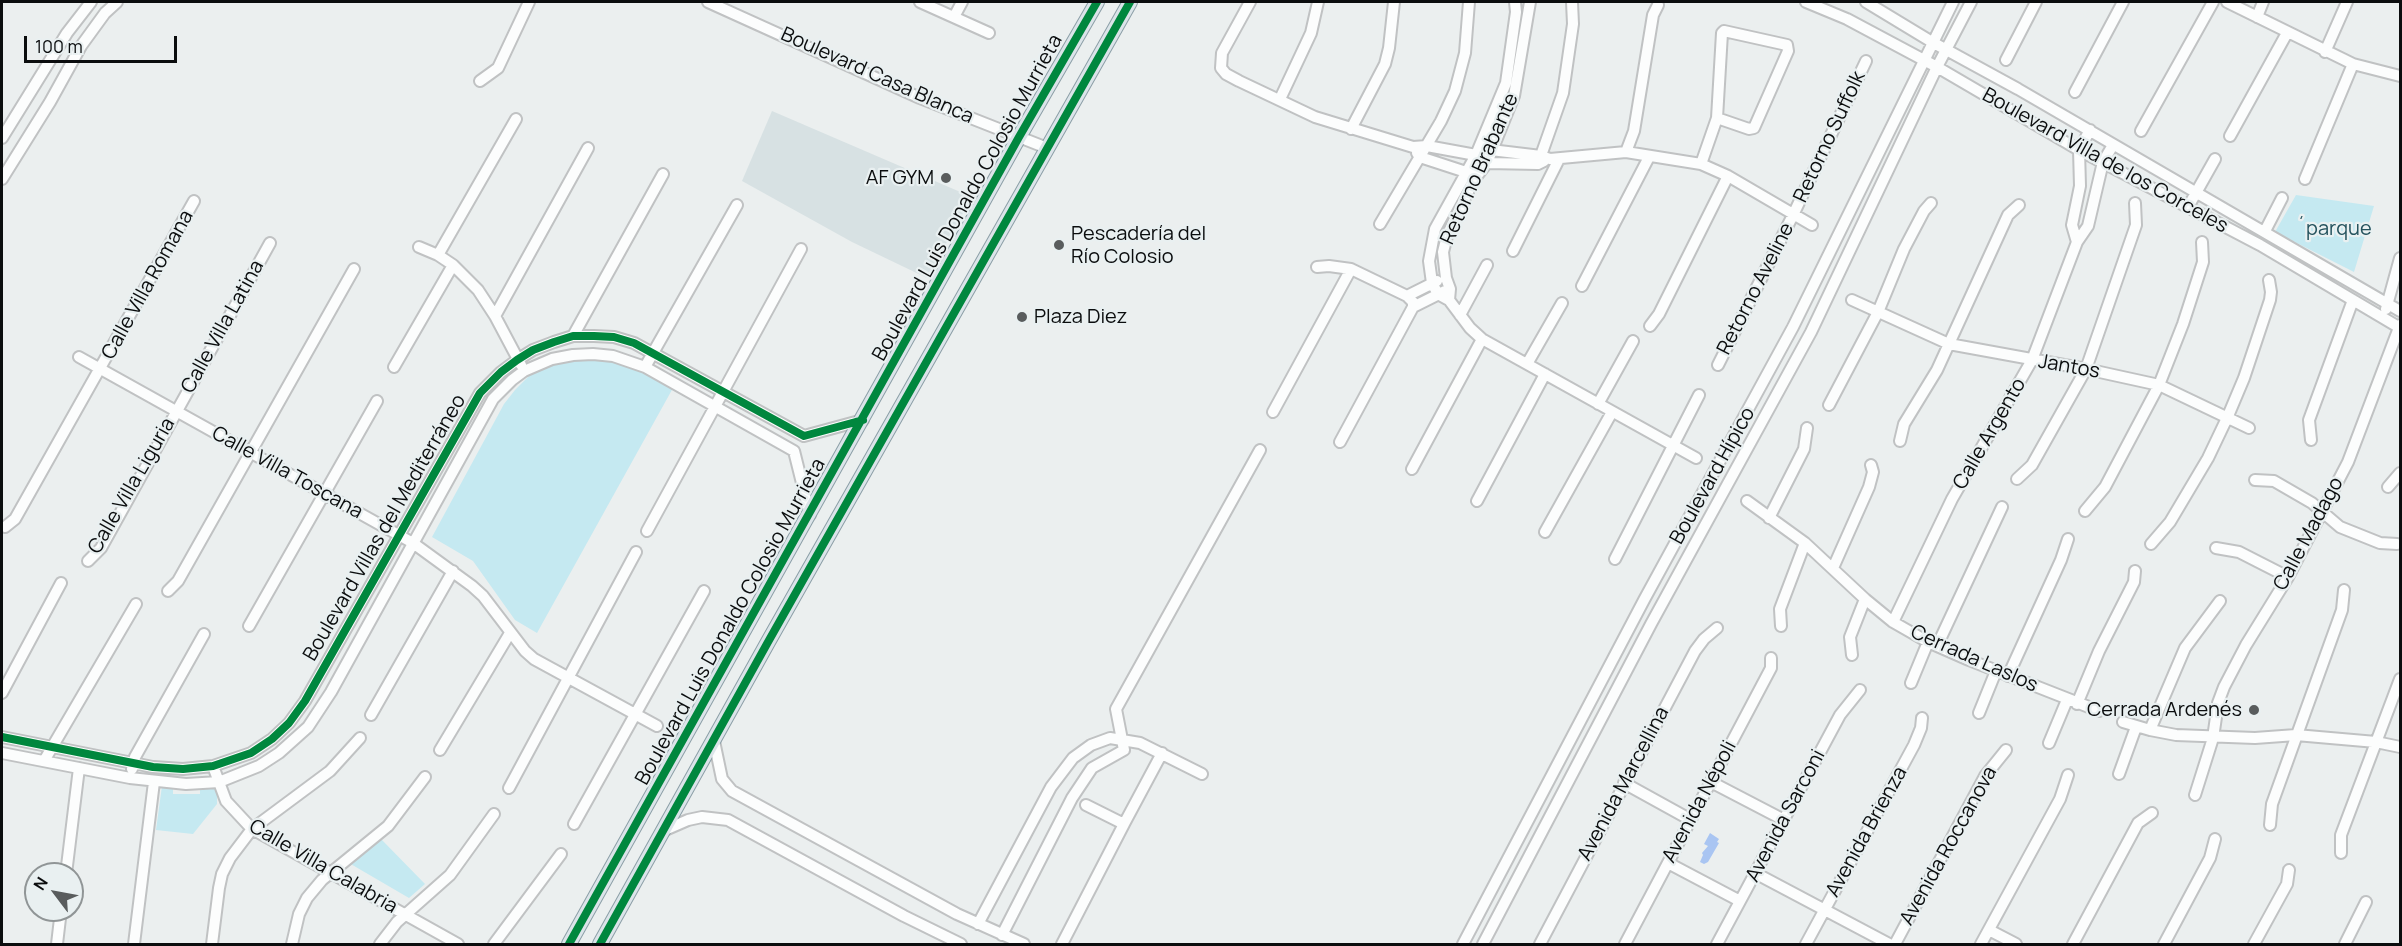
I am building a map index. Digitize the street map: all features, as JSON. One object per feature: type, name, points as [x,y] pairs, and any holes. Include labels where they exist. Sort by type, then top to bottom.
[{"type":"main road","name":"Boulevard Luis Donaldo Colosio Murrieta","points":[[569,945],[1019,137],[1097,2]]},
{"type":"main road","points":[[600,945],[768,642],[1130,2]]},
{"type":"main road","points":[[746,630],[768,642]]},
{"type":"street","points":[[2,138],[67,33],[91,2],[105,13]]},
{"type":"street","points":[[2,179],[50,102],[81,46],[105,13],[117,2]]},
{"type":"street","points":[[480,81],[498,68],[529,2]]},
{"type":"street","name":"Boulevard Casa Blanca","points":[[708,2],[920,98],[1047,148]]},
{"type":"street","points":[[920,2],[988,33]]},
{"type":"street","points":[[954,17],[962,2]]},
{"type":"street","points":[[1250,2],[1222,52],[1220,60],[1221,68],[1226,74],[1239,81],[1315,117],[1413,147],[1427,146],[1476,155],[1491,150],[1547,159]]},
{"type":"street","points":[[1280,99],[1311,33],[1318,2]]},
{"type":"street","points":[[1351,129],[1385,64],[1394,2]]},
{"type":"street","points":[[1380,225],[1427,146],[1455,91],[1465,53],[1469,2]]},
{"type":"street","name":"Retorno Brabante","points":[[1450,295],[1438,294],[1432,283],[1429,261],[1435,229],[1476,155],[1506,83],[1516,12],[1515,2]]},
{"type":"street","name":"Retorno Brabante","points":[[1530,2],[1518,81],[1511,104],[1487,163],[1473,181],[1447,236],[1443,252],[1450,295],[1460,315],[1482,339],[1696,458]]},
{"type":"street","points":[[1513,251],[1547,159],[1563,93],[1573,24],[1572,2]]},
{"type":"street","name":"Boulevard Villa de los Corceles","points":[[1806,2],[1847,19],[1937,67],[2079,150],[2188,207],[2400,326]]},
{"type":"street","name":"Boulevard Villa de los Corceles","points":[[1866,2],[1932,42],[2321,263],[2400,311]]},
{"type":"street","name":"Boulevard Hípico","points":[[1463,945],[1644,600],[1793,327],[1953,2]]},
{"type":"street","name":"Boulevard Hípico","points":[[1483,945],[1737,467],[1812,332],[1937,67],[1971,2]]},
{"type":"street","points":[[2006,60],[2036,2]]},
{"type":"street","points":[[2075,92],[2123,2]]},
{"type":"street","points":[[2141,131],[2214,2]]},
{"type":"street","points":[[2227,2],[2325,52],[2354,64],[2400,76]]},
{"type":"street","points":[[2257,17],[2263,2]]},
{"type":"street","points":[[2325,52],[2347,2]]},
{"type":"street","points":[[1626,152],[1635,131],[1653,15],[1658,5]]},
{"type":"street","points":[[1701,164],[1717,118],[1722,33],[1724,31],[1787,45],[1788,51],[1754,128],[1749,129],[1717,118]]},
{"type":"street","points":[[2230,136],[2287,33]]},
{"type":"street","name":"Retorno Suffolk","points":[[1794,213],[1866,61]]},
{"type":"street","points":[[2305,179],[2354,64]]},
{"type":"street","points":[[438,255],[516,119]]},
{"type":"street","points":[[2079,150],[2090,130]]},
{"type":"street","name":"Calle Argento","points":[[1893,622],[1952,499],[2032,360],[2077,242],[2088,226],[2103,162],[2113,145]]},
{"type":"street","points":[[1413,147],[1420,157],[1467,172],[1487,163],[1626,152],[1701,164],[1728,176],[1812,225]]},
{"type":"street","points":[[495,316],[588,148]]},
{"type":"street","name":"Calle Argento","points":[[2077,242],[2072,225],[2081,177],[2079,150]]},
{"type":"street","points":[[1582,286],[1648,157]]},
{"type":"street","points":[[2188,207],[2215,159]]},
{"type":"street","points":[[573,336],[663,174]]},
{"type":"street","points":[[2155,189],[2164,174]]},
{"type":"street","points":[[1650,326],[1659,314],[1728,176]]},
{"type":"street","points":[[2265,231],[2282,198]]},
{"type":"street","name":"Calle Villa Romana","points":[[5,527],[15,519],[194,201]]},
{"type":"street","points":[[1828,405],[1878,312],[1924,211],[1931,203]]},
{"type":"street","points":[[2017,479],[2031,465],[2086,369],[2136,225],[2135,203]]},
{"type":"street","points":[[645,367],[737,205]]},
{"type":"street","points":[[1900,441],[1904,424],[1949,344],[2008,215],[2019,205]]},
{"type":"street","name":"Retorno Aveline","points":[[1718,365],[1794,213]]},
{"type":"street","points":[[2085,511],[2105,487],[2159,385],[2183,324],[2203,262],[2202,242]]},
{"type":"street","name":"Calle Villa Latina","points":[[176,411],[270,243]]},
{"type":"street","points":[[419,247],[438,255],[453,265],[478,290],[495,316],[524,371]]},
{"type":"street","points":[[647,531],[801,249]]},
{"type":"street","points":[[2382,317],[2400,258]]},
{"type":"street","points":[[2313,276],[2321,263]]},
{"type":"street","points":[[394,367],[453,265]]},
{"type":"street","points":[[1460,315],[1487,265]]},
{"type":"street","points":[[1317,267],[1352,269],[1407,296],[1413,302],[1413,307]]},
{"type":"street","points":[[168,591],[178,582],[354,269]]},
{"type":"street","points":[[1273,412],[1352,269]]},
{"type":"street","points":[[1407,296],[1446,278]]},
{"type":"street","points":[[2151,544],[2170,522],[2208,458],[2228,416],[2244,378],[2270,300],[2270,280]]},
{"type":"street","points":[[1340,442],[1413,307],[1438,294]]},
{"type":"street","name":"Jantos","points":[[1852,300],[1949,344],[2159,385],[2249,428]]},
{"type":"street","points":[[2311,440],[2309,420],[2353,300]]},
{"type":"street","points":[[1527,364],[1562,303]]},
{"type":"street","name":"Calle Madago","points":[[2195,795],[2213,738],[2218,703],[2224,687],[2246,645],[2288,577],[2348,462],[2400,326]]},
{"type":"street","name":"Boulevard Villas del Mediterráneo","points":[[2,737],[167,769],[213,766],[250,753],[272,739],[289,723],[305,701],[480,393],[501,372],[532,350],[573,336],[614,337],[634,343],[804,436]]},
{"type":"street","points":[[1412,469],[1482,339]]},
{"type":"street","points":[[1598,404],[1633,341]]},
{"type":"street","name":"Boulevard Villas del Mediterráneo","points":[[2,756],[44,761],[154,782],[186,784],[219,782],[259,766],[279,753],[308,727],[331,692],[493,399],[524,371],[552,359],[593,354],[613,356],[645,367],[794,451]]},
{"type":"street","name":"Calle Villa Toscana","points":[[79,357],[413,543],[453,571],[483,596],[510,633],[534,658],[657,726]]},
{"type":"street","points":[[1477,501],[1545,374]]},
{"type":"street","points":[[1615,559],[1699,395]]},
{"type":"street","points":[[249,626],[377,400]]},
{"type":"street","name":"Calle Villa Liguria","points":[[88,561],[100,548],[176,411]]},
{"type":"street","points":[[1545,532],[1612,412]]},
{"type":"street","points":[[760,431],[768,417]]},
{"type":"street","points":[[810,515],[794,451],[804,436],[862,420]]},
{"type":"street","points":[[1770,518],[1804,449],[1807,428]]},
{"type":"street","points":[[1002,935],[1072,798],[1092,768],[1124,750],[1116,710],[1260,450]]},
{"type":"street","points":[[1722,460],[1737,467]]},
{"type":"street","points":[[1833,568],[1869,487],[1873,472],[1871,465]]},
{"type":"street","points":[[2388,487],[2400,473]]},
{"type":"street","points":[[2255,480],[2274,480],[2312,503],[2340,527],[2380,543],[2397,544]]},
{"type":"street","name":"Cerrada Laslos","points":[[1747,501],[1805,543],[1893,622],[1932,644],[2099,711]]},
{"type":"street","points":[[1911,683],[2002,507]]},
{"type":"street","points":[[2008,676],[2061,560],[2068,539]]},
{"type":"street","points":[[1781,626],[1780,609],[1805,543]]},
{"type":"street","points":[[2216,548],[2239,552],[2288,577]]},
{"type":"street","points":[[509,788],[636,552]]},
{"type":"street","points":[[370,714],[453,571]]},
{"type":"street","points":[[2049,743],[2134,582],[2135,571]]},
{"type":"street","points":[[2,693],[61,583]]},
{"type":"street","points":[[2271,825],[2272,804],[2342,610],[2344,590]]},
{"type":"street","points":[[574,824],[704,591]]},
{"type":"street","points":[[1852,655],[1850,637],[1865,599]]},
{"type":"street","points":[[2150,730],[2186,648],[2220,601]]},
{"type":"street","points":[[44,761],[136,604]]},
{"type":"street","name":"Avenida Marcellina","points":[[1539,945],[1695,651],[1717,628]]},
{"type":"street","points":[[440,750],[510,633]]},
{"type":"street","points":[[130,778],[133,762],[204,634]]},
{"type":"street","name":"Avenida Népoli","points":[[1625,945],[1771,668],[1771,658]]},
{"type":"street","points":[[1979,713],[1996,671]]},
{"type":"street","points":[[2341,853],[2341,835],[2400,679]]},
{"type":"street","name":"Avenida Sarconi","points":[[1717,945],[1840,715],[1860,690]]},
{"type":"street","name":"Avenida Brienza","points":[[1806,945],[1914,745],[1921,728],[1922,718]]},
{"type":"street","points":[[2123,722],[2150,730],[2213,738],[2296,735],[2376,742],[2400,747]]},
{"type":"street","points":[[2118,774],[2136,726]]},
{"type":"street","points":[[212,945],[222,874],[230,858],[252,829],[330,771],[360,738]]},
{"type":"street","points":[[978,924],[1052,787],[1072,758],[1091,745],[1110,738],[1140,743],[1202,774]]},
{"type":"street","points":[[714,741],[722,779],[732,791],[978,924],[1024,945]]},
{"type":"street","name":"Avenida Roccanova","points":[[1895,945],[1985,776],[2006,750]]},
{"type":"street","points":[[1062,944],[1162,753]]},
{"type":"street","name":"Calle Villa Calabria","points":[[213,766],[226,801],[252,829],[458,945]]},
{"type":"street","points":[[67,862],[79,768]]},
{"type":"street","points":[[1981,945],[2060,798],[2068,775]]},
{"type":"street","points":[[292,945],[303,906],[322,880],[388,826],[425,777]]},
{"type":"street","points":[[134,945],[154,782]]},
{"type":"street","points":[[1711,782],[1784,820]]},
{"type":"street","points":[[1624,783],[1691,820]]},
{"type":"street","points":[[1086,805],[1124,824]]},
{"type":"street","points":[[2073,945],[2138,823],[2152,813]]},
{"type":"street","points":[[380,945],[397,922],[456,869],[494,814]]},
{"type":"street","points":[[665,830],[687,820],[702,817],[714,816],[728,820],[961,945]]},
{"type":"street","points":[[2164,945],[2210,858],[2215,839]]},
{"type":"street","points":[[494,945],[561,854]]},
{"type":"street","points":[[1668,863],[1740,902]]},
{"type":"street","points":[[2254,945],[2287,884],[2289,870]]},
{"type":"street","points":[[1755,873],[1889,945]]},
{"type":"street","points":[[2345,945],[2366,902]]},
{"type":"street","points":[[57,945],[60,922]]},
{"type":"street","points":[[1989,930],[2016,945]]},
{"type":"shaded area","points":[[772,111],[972,197],[927,278],[852,242],[742,181]]},
{"type":"green space","name":"´parque","points":[[2296,195],[2374,206],[2354,272],[2275,232]]},
{"type":"green space","points":[[580,359],[604,359],[636,368],[673,388],[537,633],[515,620],[473,561],[432,537],[504,404],[515,390],[531,374],[553,363]]},
{"type":"green space","points":[[213,785],[217,790],[217,804],[193,834],[156,830],[162,786],[173,786],[173,794],[200,794],[200,787]]},
{"type":"green space","points":[[381,839],[425,884],[409,898],[349,863]]},
{"type":"water","points":[[1710,833],[1719,839],[1717,842],[1719,843],[1708,862],[1704,864],[1700,862],[1702,853],[1708,846],[1704,844]]},
{"type":"cycle path","points":[[569,944],[1019,137],[1097,2]]},
{"type":"cycle path","points":[[600,944],[1130,2]]},
{"type":"cycle path","points":[[2,737],[153,767],[183,769],[213,766],[251,753],[272,739],[289,723],[305,701],[480,393],[517,360],[533,350],[554,342],[573,336],[594,336],[614,337],[634,343],[804,436],[863,420]]},
{"type":"place","name":"AF GYM","points":[[946,178]]},
{"type":"place","name":"Pescadería del Río Colosio","points":[[1059,245]]},
{"type":"place","name":"Plaza Diez","points":[[1022,317]]},
{"type":"place","name":"Cerrada Ardenés","points":[[2254,710]]}]
